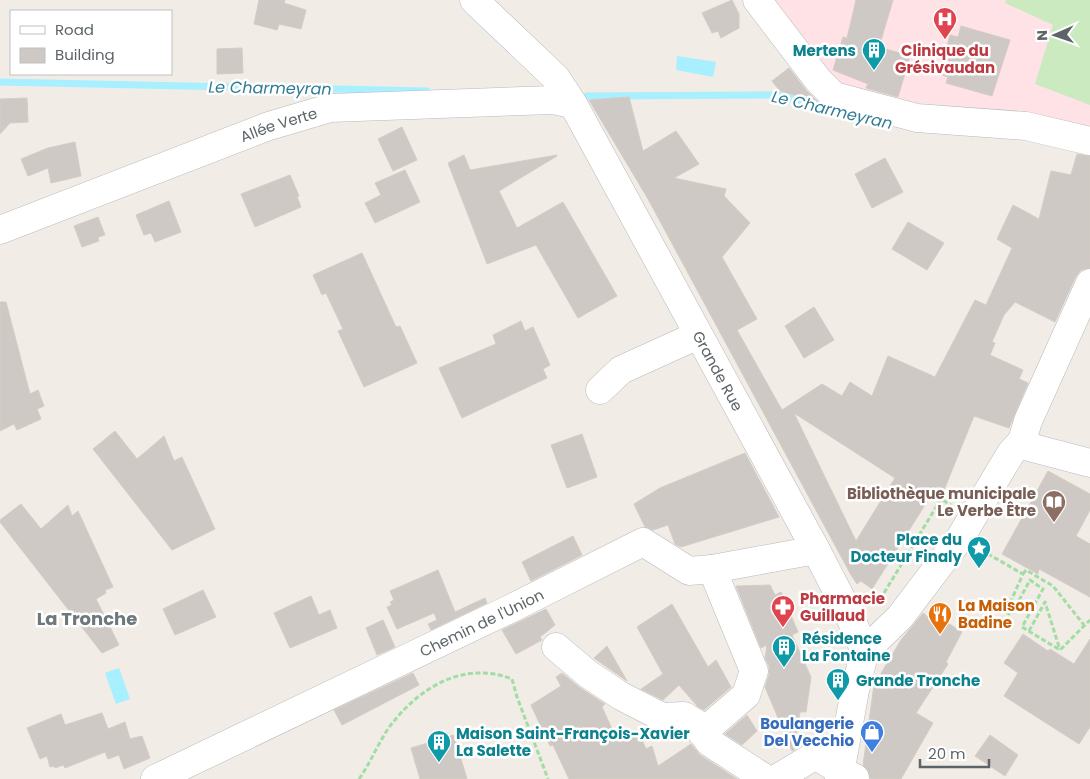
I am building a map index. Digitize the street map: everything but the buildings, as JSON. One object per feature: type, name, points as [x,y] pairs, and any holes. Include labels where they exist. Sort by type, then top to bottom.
[{"type":"street","name":"Grande Rue","points":[[474,0],[556,78],[574,104],[816,550],[847,610],[865,651]]},
{"type":"street","points":[[757,0],[818,80],[834,96],[918,118],[1026,126],[1090,141]]},
{"type":"street","name":"Allée Verte","points":[[0,230],[269,126],[330,108],[552,100],[574,104]]},
{"type":"street","points":[[776,779],[816,755],[845,776],[855,690],[865,651],[900,616],[966,528],[1011,453],[1022,441],[1028,420],[1090,283]]},
{"type":"street","points":[[600,390],[620,370],[698,335]]},
{"type":"street","points":[[1022,441],[1029,447],[1090,463]]},
{"type":"street","name":"Chemin de l'Union","points":[[155,779],[514,607],[643,542],[689,571],[712,569],[816,550]]},
{"type":"street","points":[[702,733],[746,695],[754,670],[712,569]]},
{"type":"street","points":[[556,647],[588,674],[621,696],[662,717],[684,716],[697,724],[709,742],[766,779]]},
{"type":"path","points":[[882,596],[942,499],[966,528],[1024,574]]},
{"type":"path","points":[[1060,650],[1022,627],[1043,589],[1030,580],[1011,615],[1006,612],[1026,570],[1052,586],[1084,626]]},
{"type":"path","points":[[1029,631],[1045,602],[1060,650]]},
{"type":"path","points":[[1060,650],[1090,620]]},
{"type":"path","points":[[359,779],[390,727],[417,696],[443,680],[478,672],[500,674],[512,679],[548,779]]},
{"type":"shaded area","name":"Clinique du Grésivaudan","points":[[770,0],[1090,0],[1090,132],[955,110],[943,105],[921,102],[913,109],[830,80]]},
{"type":"green space","points":[[1006,0],[1090,0],[1090,105],[1035,84],[1053,25],[1005,3]]},
{"type":"water","points":[[677,56],[716,62],[713,77],[676,70]]},
{"type":"water","points":[[119,668],[130,699],[116,704],[105,673]]},
{"type":"waterway","name":"Le Charmeyran","points":[[0,82],[427,91]]},
{"type":"waterway","name":"Le Charmeyran","points":[[587,96],[779,95],[834,109]]},
{"type":"place","name":"Clinique du Grésivaudan","points":[[945,40]]},
{"type":"place","name":"Mertens","points":[[874,71]]},
{"type":"place","name":"Bibliothèque municipale Le Verbe Être","points":[[1054,523]]},
{"type":"place","name":"Place du Docteur Finaly","points":[[979,569]]},
{"type":"place","name":"Pharmacie Guillaud","points":[[783,628]]},
{"type":"place","name":"La Maison Badine","points":[[940,635]]},
{"type":"place","name":"Résidence La Fontaine","points":[[784,668]]},
{"type":"place","name":"Grande Tronche","points":[[838,701]]},
{"type":"place","name":"Boulangerie Del Vecchio","points":[[872,753]]},
{"type":"place","name":"Maison Saint-François-Xavier La Salette","points":[[439,763]]},
{"type":"district","name":"La Tronche","points":[[87,618]]}]
